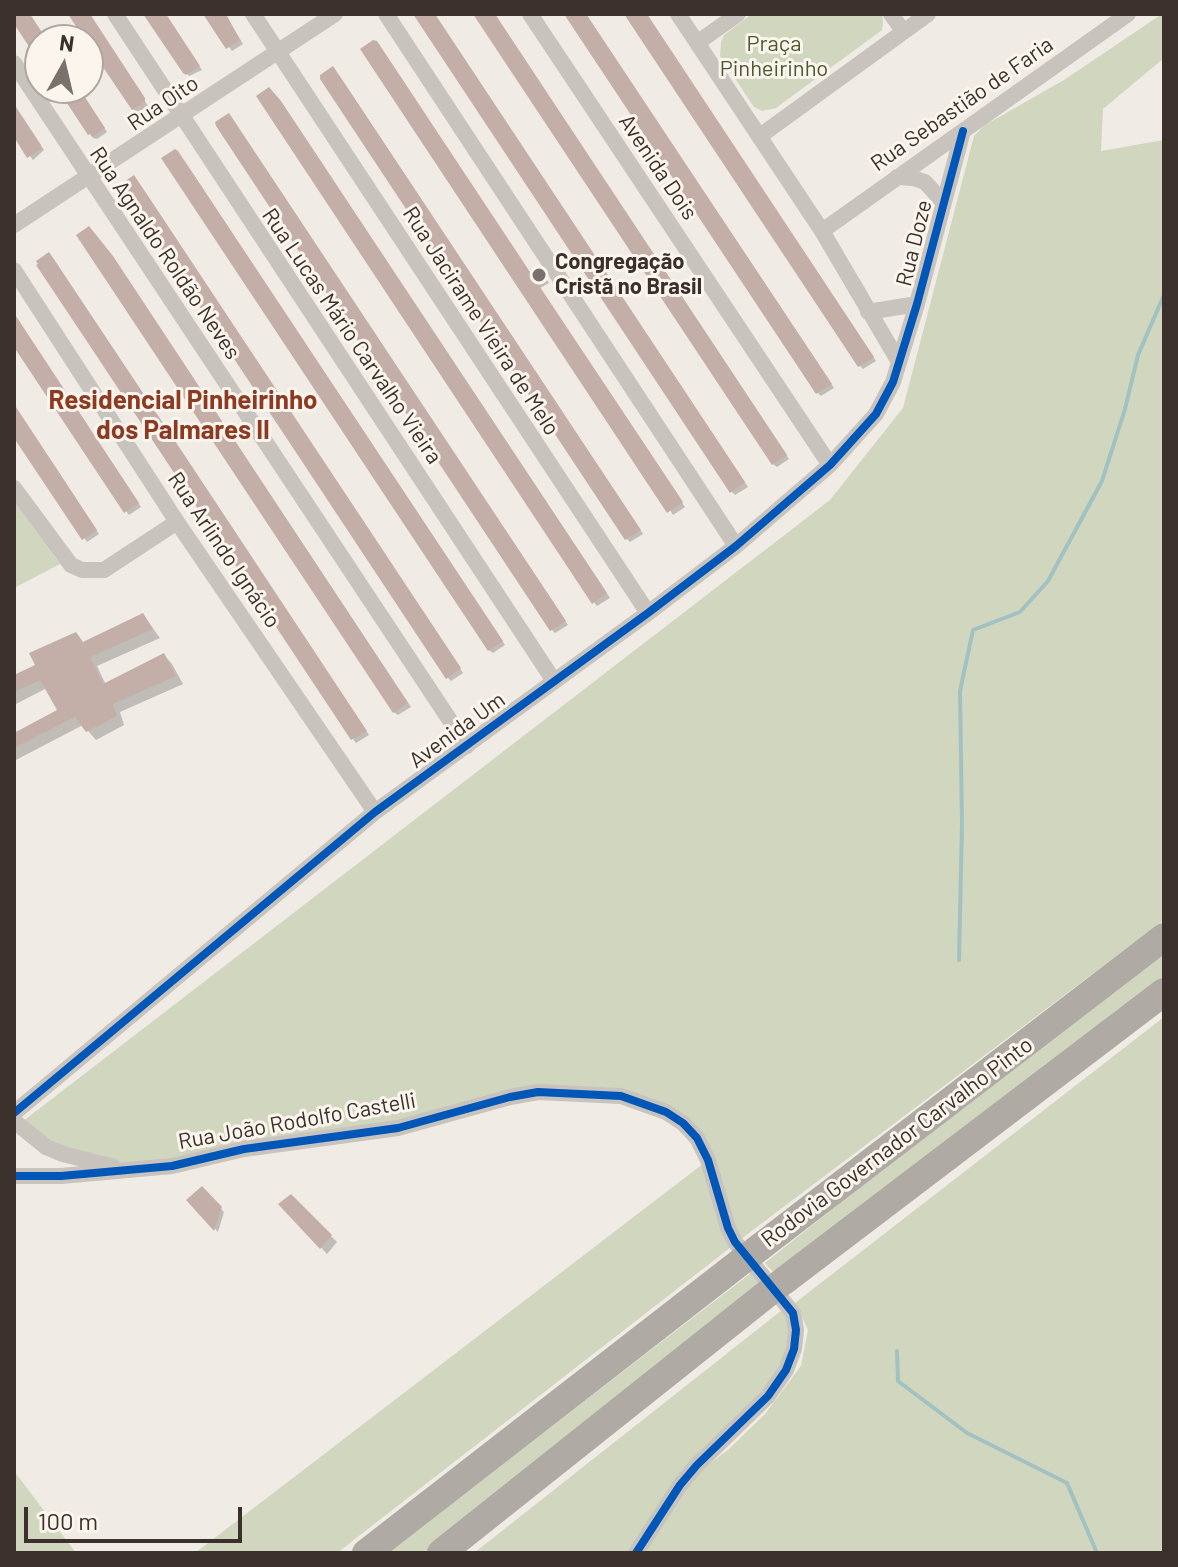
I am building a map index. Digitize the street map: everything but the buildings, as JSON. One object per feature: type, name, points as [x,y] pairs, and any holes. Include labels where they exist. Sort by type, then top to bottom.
[{"type":"highway","name":"Rodovia Governador Carvalho Pinto","points":[[366,1553],[1164,937]]},
{"type":"highway","name":"Rodovia Governador Carvalho Pinto","points":[[441,1553],[777,1287],[1164,992]]},
{"type":"street","name":"Rua Lucas Mário Carvalho Vieira","points":[[115,14],[554,681]]},
{"type":"street","name":"Rua Jacirame Vieira de Melo","points":[[253,14],[648,613]]},
{"type":"street","name":"Rua Oito","points":[[14,225],[335,14]]},
{"type":"street","points":[[386,14],[736,546]]},
{"type":"street","name":"Avenida Dois","points":[[530,14],[830,465]]},
{"type":"street","points":[[678,14],[822,231],[899,362]]},
{"type":"street","points":[[697,43],[738,14]]},
{"type":"street","points":[[891,14],[903,31]]},
{"type":"street","points":[[760,136],[928,14]]},
{"type":"street","name":"Rua Sebastião de Faria","points":[[822,231],[1128,14]]},
{"type":"street","name":"Rua Agnaldo Roldão Neves","points":[[14,63],[467,746]]},
{"type":"street","name":"Rua Doze","points":[[899,362],[963,131]]},
{"type":"street","points":[[897,177],[925,182],[943,202]]},
{"type":"street","name":"Rua Arlindo Ignácio","points":[[14,270],[177,522],[375,812]]},
{"type":"street","points":[[868,312],[917,304]]},
{"type":"street","name":"Avenida Um","points":[[14,1113],[375,812],[736,546],[830,465],[885,402],[899,362]]},
{"type":"street","points":[[14,488],[71,565],[82,570],[104,570],[177,522]]},
{"type":"street","name":"Rua João Rodolfo Castelli","points":[[14,1176],[131,1171],[172,1166],[244,1149],[398,1128],[538,1092],[621,1096],[659,1108],[683,1123],[697,1138],[708,1160],[735,1242],[793,1313],[796,1330],[794,1349],[786,1370],[768,1396],[680,1485],[636,1553]]},
{"type":"street","points":[[14,1121],[46,1147],[131,1171]]},
{"type":"green space","name":"Praça Pinheirinho","points":[[752,14],[882,14],[883,22],[882,30],[776,108],[762,111],[754,107],[720,56],[724,35]]},
{"type":"green space","points":[[1162,14],[1164,58],[1103,109],[1101,151],[1164,140],[1164,920],[753,1230],[337,1553],[195,1553],[708,1160],[683,1123],[571,1086],[430,1119],[123,1171],[46,1147],[18,1125],[830,500],[903,408],[974,136],[985,125],[1064,80]]},
{"type":"green space","points":[[14,501],[60,564],[14,588]]},
{"type":"green space","points":[[1164,952],[1164,982],[780,1279],[765,1263],[914,1144]]},
{"type":"green space","points":[[1164,1017],[1164,1553],[636,1553],[680,1485],[728,1450],[765,1414],[801,1366],[808,1330],[795,1303]]},
{"type":"green space","points":[[751,1273],[764,1290],[428,1553],[387,1553]]},
{"type":"green space","points":[[782,1310],[787,1311],[792,1330],[783,1369],[632,1553],[474,1553]]},
{"type":"green space","points":[[14,1471],[76,1553],[14,1553]]},
{"type":"waterway","points":[[959,960],[962,824],[960,691],[973,630],[1020,612],[1048,581],[1102,481],[1138,355],[1164,295]]},
{"type":"waterway","points":[[897,1351],[898,1381],[967,1433],[1067,1483],[1097,1553]]},
{"type":"cycle path","points":[[14,1113],[375,812],[736,546],[830,465],[876,414],[893,382],[963,131]]},
{"type":"cycle path","points":[[14,1176],[61,1176],[172,1166],[244,1149],[398,1128],[538,1092],[621,1096],[666,1112],[683,1123],[697,1138],[708,1160],[735,1242],[793,1313],[796,1330],[794,1349],[786,1370],[768,1396],[680,1485],[636,1553]]},
{"type":"place","name":"Congregação Cristã no Brasil","points":[[539,275]]},
{"type":"district","name":"Residencial Pinheirinho dos Palmares II","points":[[183,415]]}]
